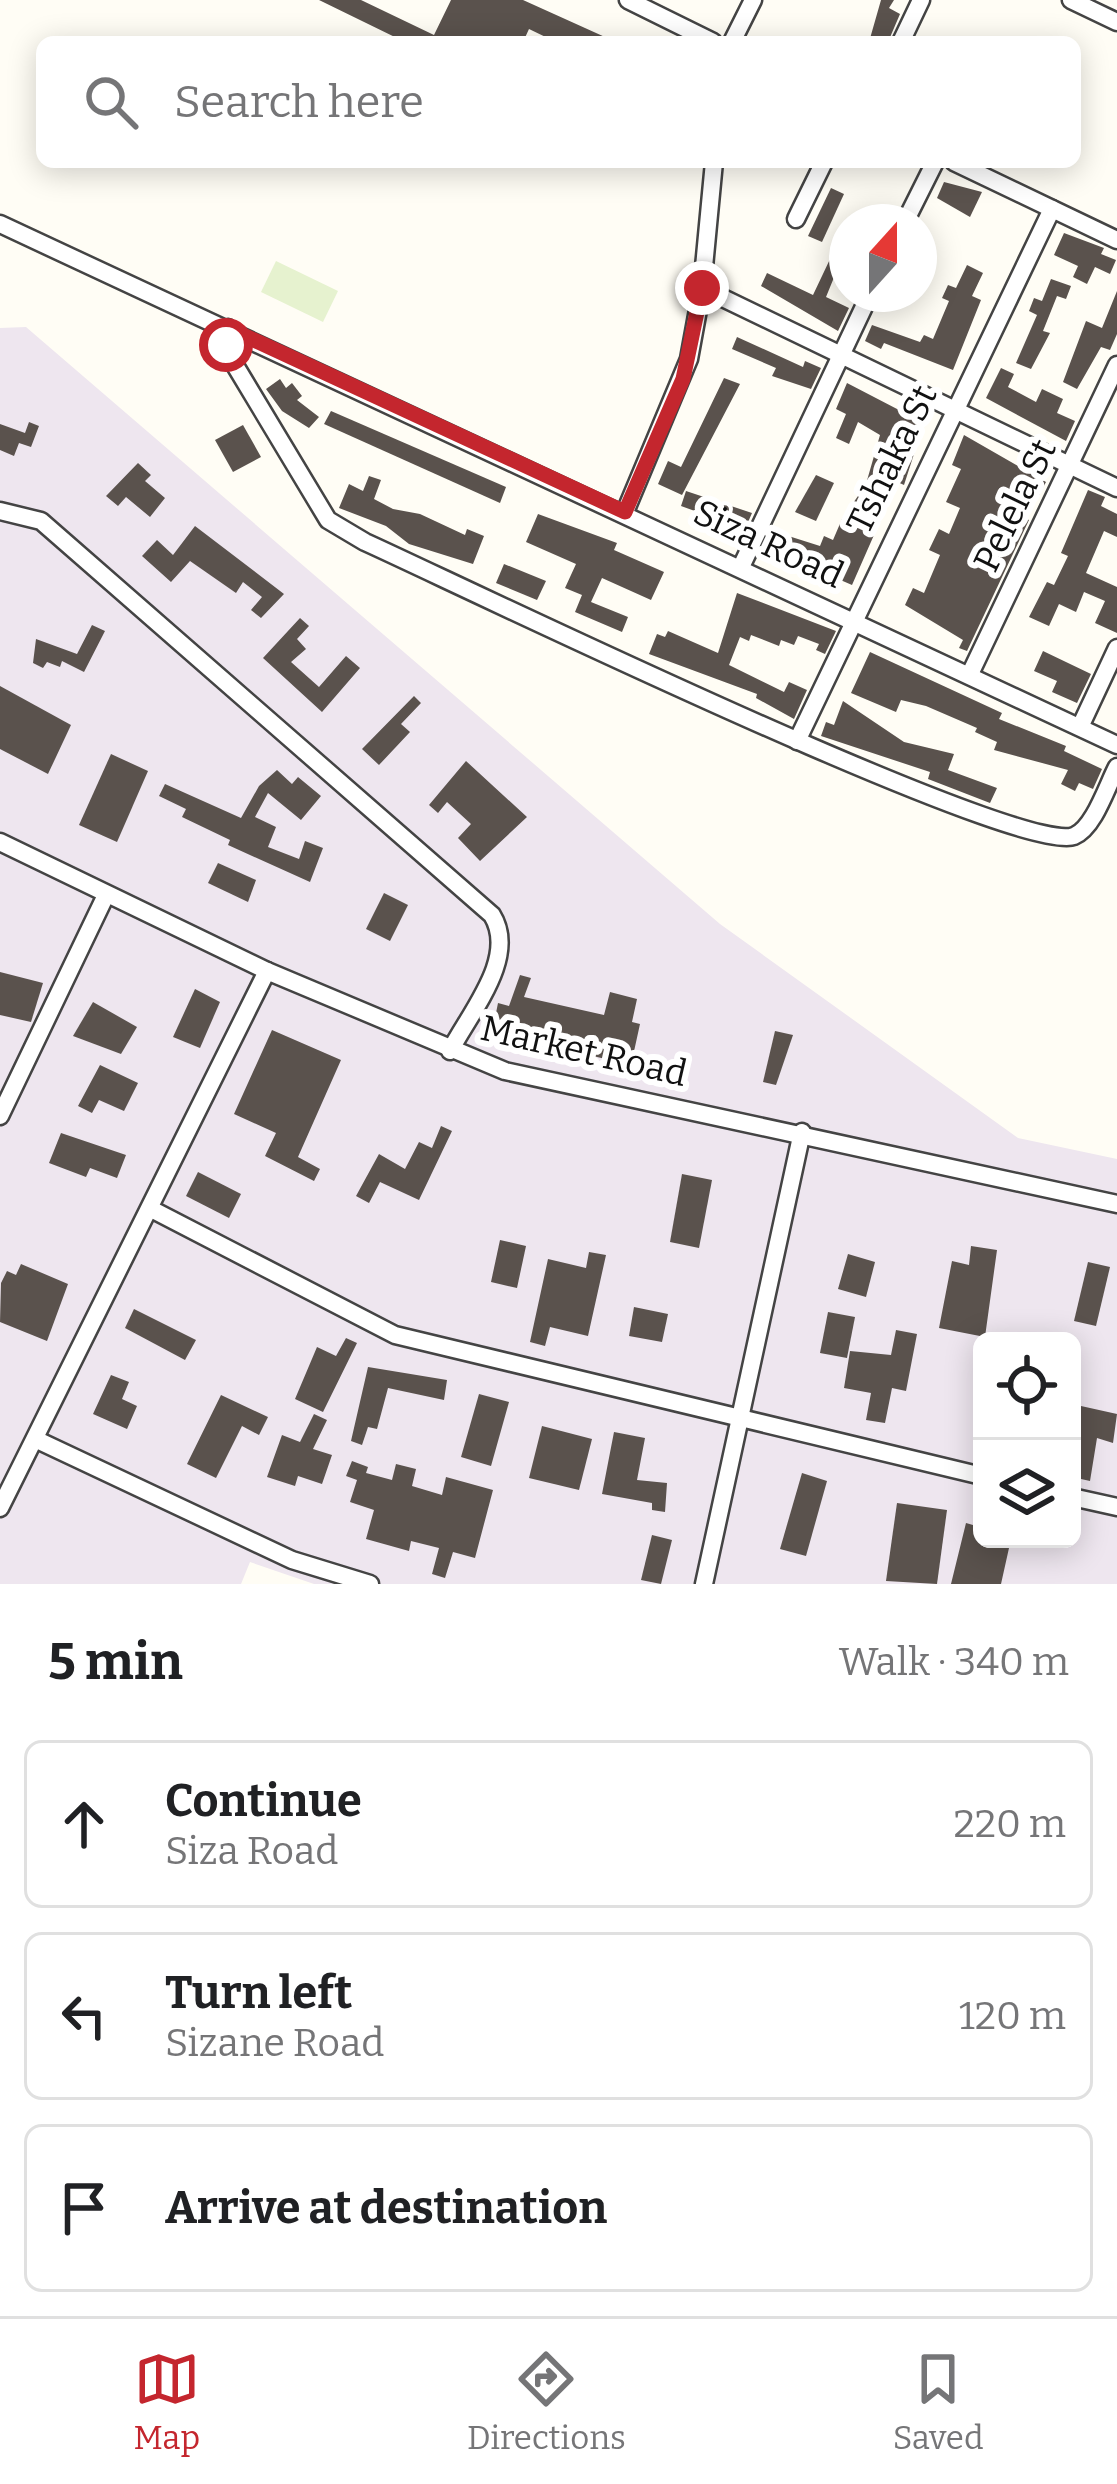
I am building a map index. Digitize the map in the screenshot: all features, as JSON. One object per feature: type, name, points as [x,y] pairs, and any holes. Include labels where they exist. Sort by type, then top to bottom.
[{"type":"street","points":[[628,0],[700,36]]},
{"type":"street","points":[[735,36],[753,0]]},
{"type":"street","points":[[904,36],[921,0]]},
{"type":"street","points":[[1071,0],[1117,22]]},
{"type":"street","points":[[625,512],[683,379],[702,288],[713,168]]},
{"type":"street","points":[[796,219],[821,168]]},
{"type":"street","points":[[914,204],[932,168]]},
{"type":"street","points":[[967,168],[1117,240]]},
{"type":"street","name":"Tshaka St","points":[[797,741],[851,618],[1052,209]]},
{"type":"street","name":"Siza Road","points":[[0,224],[1117,745]]},
{"type":"street","points":[[702,288],[1117,488]]},
{"type":"street","points":[[741,567],[861,312]]},
{"type":"street","points":[[228,328],[226,352],[328,520],[365,542],[797,741],[982,818],[1048,837],[1081,832],[1117,767]]},
{"type":"street","name":"Pelela St","points":[[970,674],[1117,365]]},
{"type":"street","points":[[0,511],[41,521],[492,915],[503,934],[500,956],[449,1051]]},
{"type":"street","points":[[1080,727],[1117,648]]},
{"type":"street","name":"Market Road","points":[[0,842],[267,971],[449,1051],[537,1078],[1117,1204]]},
{"type":"street","points":[[0,1116],[106,895]]},
{"type":"street","points":[[0,1508],[153,1210],[267,971]]},
{"type":"street","points":[[704,1584],[802,1132]]},
{"type":"street","points":[[153,1210],[394,1335],[973,1474]]},
{"type":"street","points":[[34,1439],[292,1560],[370,1584]]},
{"type":"street","points":[[1081,1499],[1117,1507]]},
{"type":"shaded area","points":[[26,327],[720,924],[1018,1138],[1117,1159],[1117,1584],[314,1584],[250,1562],[241,1584],[0,1584],[0,328]]},
{"type":"green space","points":[[276,261],[338,291],[323,322],[261,292]]},
{"type":"building","points":[[319,0],[361,0],[434,35],[451,0],[523,0],[603,36],[544,36],[529,29],[526,36],[393,36]]},
{"type":"building","points":[[881,0],[894,0],[889,8],[900,14],[891,36],[871,36]]},
{"type":"building","points":[[944,182],[982,192],[970,217],[937,198]]},
{"type":"building","points":[[831,188],[844,194],[839,204],[829,204],[829,227],[822,242],[808,236]]},
{"type":"building","points":[[1064,233],[1104,248],[1101,254],[1116,260],[1110,274],[1095,267],[1087,284],[1073,277],[1078,266],[1054,255]]},
{"type":"building","points":[[829,261],[829,312],[847,312],[838,331],[761,286],[767,273],[813,295]]},
{"type":"building","points":[[967,265],[983,273],[972,296],[981,300],[953,370],[884,343],[881,349],[865,341],[872,325],[920,342],[924,335],[933,339],[949,301],[942,298],[948,285],[956,288]]},
{"type":"building","points":[[1051,279],[1071,286],[1066,299],[1057,296],[1043,331],[1050,333],[1031,369],[1016,363],[1037,315],[1029,311],[1034,298],[1042,301]]},
{"type":"building","points":[[1117,291],[1117,334],[1110,350],[1101,347],[1077,389],[1063,382],[1086,321],[1102,328]]},
{"type":"building","points":[[737,337],[803,367],[805,361],[821,368],[811,389],[772,376],[776,368],[732,349]]},
{"type":"building","points":[[1001,368],[1014,374],[1008,387],[1036,402],[1042,389],[1063,399],[1057,413],[1075,421],[1066,441],[986,398]]},
{"type":"building","points":[[724,378],[740,384],[682,495],[658,484],[668,461],[681,467]]},
{"type":"building","points":[[280,379],[286,388],[292,383],[302,396],[297,400],[319,417],[309,428],[282,411],[266,389]]},
{"type":"building","points":[[847,383],[924,423],[904,485],[891,479],[879,507],[885,510],[852,585],[771,550],[779,533],[820,546],[824,536],[833,540],[842,519],[858,496],[862,498],[880,435],[858,422],[849,444],[836,438],[846,414],[836,409]]},
{"type":"building","points":[[331,411],[506,487],[500,503],[324,424]]},
{"type":"building","points":[[29,422],[39,426],[31,447],[19,443],[14,456],[0,450],[0,424],[25,433]]},
{"type":"building","points":[[243,425],[261,457],[233,472],[215,440]]},
{"type":"building","points":[[964,435],[1046,482],[1037,499],[1015,488],[1005,509],[1029,520],[967,651],[959,648],[963,640],[905,605],[913,588],[924,593],[940,555],[929,550],[939,529],[949,534],[960,508],[946,502],[961,469],[952,465]]},
{"type":"building","points":[[138,463],[151,475],[145,481],[165,498],[150,517],[126,497],[118,506],[106,496]]},
{"type":"building","points":[[816,475],[834,483],[816,521],[795,512]]},
{"type":"building","points":[[369,476],[381,480],[374,499],[393,509],[420,514],[465,535],[467,529],[484,536],[473,564],[409,544],[386,526],[339,508],[349,484],[363,491]]},
{"type":"building","points":[[1088,490],[1105,497],[1101,506],[1117,514],[1117,537],[1104,531],[1086,573],[1117,587],[1117,633],[1095,623],[1105,601],[1084,592],[1076,612],[1059,604],[1049,626],[1029,617],[1047,582],[1054,585],[1068,556],[1061,553]]},
{"type":"building","points":[[686,491],[752,513],[742,536],[725,529],[728,523],[681,506]]},
{"type":"building","points":[[538,514],[617,543],[614,550],[664,572],[651,600],[602,578],[591,602],[628,617],[622,632],[575,612],[582,595],[565,588],[576,564],[526,542]]},
{"type":"building","points":[[195,526],[284,594],[261,618],[251,610],[262,597],[243,582],[236,593],[190,561],[171,582],[142,556],[157,540],[173,555]]},
{"type":"building","points":[[504,564],[546,581],[537,600],[496,583]]},
{"type":"building","points":[[737,593],[836,631],[825,654],[816,650],[819,644],[798,636],[794,645],[781,640],[779,646],[751,635],[749,641],[740,637],[729,665],[784,692],[789,682],[807,690],[794,719],[756,698],[757,694],[649,654],[657,634],[665,637],[668,631],[718,653]]},
{"type":"building","points":[[300,618],[309,626],[297,639],[306,649],[291,662],[319,687],[346,656],[360,668],[322,712],[263,658]]},
{"type":"building","points":[[92,625],[105,631],[84,672],[62,661],[60,667],[33,663],[36,639],[77,654]]},
{"type":"building","points":[[1043,651],[1091,674],[1077,703],[1052,692],[1057,681],[1034,671]]},
{"type":"building","points":[[870,652],[1002,713],[999,719],[1066,746],[1064,751],[1102,769],[1093,789],[1079,783],[1075,791],[1061,784],[1068,770],[994,750],[997,742],[975,732],[977,728],[926,706],[901,700],[896,712],[851,693]]},
{"type":"building","points":[[0,686],[71,725],[48,774],[0,749]]},
{"type":"building","points":[[414,696],[421,703],[401,724],[410,732],[379,765],[362,749]]},
{"type":"building","points":[[843,701],[904,742],[954,754],[948,770],[997,788],[990,803],[928,779],[930,772],[821,736],[826,722],[834,725]]},
{"type":"building","points":[[111,754],[148,771],[117,842],[79,825]]},
{"type":"building","points":[[466,761],[527,817],[480,861],[458,838],[471,824],[447,802],[438,813],[429,805]]},
{"type":"building","points":[[277,770],[292,784],[298,777],[321,796],[301,820],[268,793],[255,817],[276,827],[268,847],[299,859],[305,841],[323,848],[310,882],[228,845],[230,840],[182,817],[186,809],[159,796],[165,784],[241,818],[259,786]]},
{"type":"building","points":[[218,863],[256,880],[248,902],[208,883]]},
{"type":"building","points":[[384,893],[408,905],[390,941],[366,929]]},
{"type":"building","points":[[0,972],[43,983],[31,1022],[0,1015]]},
{"type":"building","points":[[520,975],[531,978],[524,997],[604,1015],[610,992],[637,999],[632,1022],[640,1024],[631,1065],[508,1036],[510,1027],[494,1023],[498,1003],[509,1006]]},
{"type":"building","points":[[195,989],[220,1002],[200,1048],[173,1037]]},
{"type":"building","points":[[93,1002],[137,1027],[121,1054],[73,1036]]},
{"type":"building","points":[[272,1030],[341,1060],[298,1157],[320,1169],[314,1181],[265,1156],[276,1133],[234,1114]]},
{"type":"building","points":[[775,1031],[793,1035],[776,1085],[763,1082]]},
{"type":"building","points":[[100,1065],[138,1083],[124,1111],[99,1100],[92,1113],[78,1106]]},
{"type":"building","points":[[441,1126],[452,1131],[419,1200],[380,1182],[369,1203],[356,1196],[379,1154],[405,1169],[419,1142],[432,1148]]},
{"type":"building","points":[[61,1133],[126,1155],[117,1178],[90,1168],[86,1177],[49,1163]]},
{"type":"building","points":[[198,1172],[241,1194],[229,1218],[186,1196]]},
{"type":"building","points":[[682,1174],[712,1180],[699,1248],[670,1242]]},
{"type":"building","points":[[500,1240],[526,1246],[517,1288],[491,1282]]},
{"type":"building","points":[[971,1246],[997,1250],[986,1332],[973,1335],[939,1328],[952,1261],[969,1265]]},
{"type":"building","points":[[589,1252],[606,1255],[588,1336],[550,1327],[545,1346],[530,1342],[548,1259],[586,1268]]},
{"type":"building","points":[[848,1254],[875,1262],[866,1297],[838,1289]]},
{"type":"building","points":[[1088,1262],[1110,1267],[1096,1326],[1074,1321]]},
{"type":"building","points":[[21,1264],[68,1284],[47,1341],[0,1322],[1,1283],[7,1271],[16,1275]]},
{"type":"building","points":[[634,1307],[668,1314],[662,1342],[629,1336]]},
{"type":"building","points":[[134,1309],[196,1340],[185,1360],[125,1328]]},
{"type":"building","points":[[828,1312],[855,1317],[847,1358],[820,1353]]},
{"type":"building","points":[[896,1330],[917,1334],[906,1391],[892,1388],[885,1423],[866,1420],[871,1393],[844,1388],[850,1351],[891,1355]]},
{"type":"building","points":[[346,1338],[357,1343],[323,1412],[295,1399],[317,1347],[336,1356]]},
{"type":"building","points":[[368,1367],[447,1380],[444,1400],[388,1388],[377,1429],[368,1427],[362,1445],[351,1441]]},
{"type":"building","points":[[111,1375],[129,1382],[122,1399],[137,1406],[127,1429],[93,1414]]},
{"type":"building","points":[[479,1394],[509,1402],[491,1466],[461,1457]]},
{"type":"building","points":[[221,1395],[268,1417],[259,1435],[242,1426],[216,1478],[187,1464]]},
{"type":"building","points":[[1081,1406],[1117,1414],[1113,1443],[1097,1438],[1090,1481],[1081,1479]]},
{"type":"building","points":[[314,1414],[327,1420],[313,1449],[332,1455],[322,1484],[298,1476],[295,1486],[267,1477],[282,1435],[300,1442]]},
{"type":"building","points":[[542,1426],[592,1439],[579,1490],[529,1478]]},
{"type":"building","points":[[614,1432],[645,1438],[637,1480],[667,1483],[665,1512],[652,1510],[652,1503],[602,1494]]},
{"type":"building","points":[[352,1461],[368,1467],[366,1473],[392,1480],[396,1464],[416,1469],[412,1486],[442,1495],[446,1477],[493,1490],[475,1558],[453,1552],[445,1578],[432,1574],[439,1548],[411,1541],[409,1551],[366,1539],[374,1510],[350,1502],[357,1480],[346,1476]]},
{"type":"building","points":[[802,1473],[827,1481],[806,1556],[780,1549]]},
{"type":"building","points":[[897,1503],[947,1510],[937,1584],[886,1581]]},
{"type":"building","points":[[966,1523],[973,1525],[973,1548],[1009,1548],[1001,1584],[951,1584]]},
{"type":"building","points":[[652,1535],[672,1540],[661,1584],[641,1580]]},
{"type":"route","points":[[226,345],[228,328],[625,512],[683,379],[702,288]]}]
